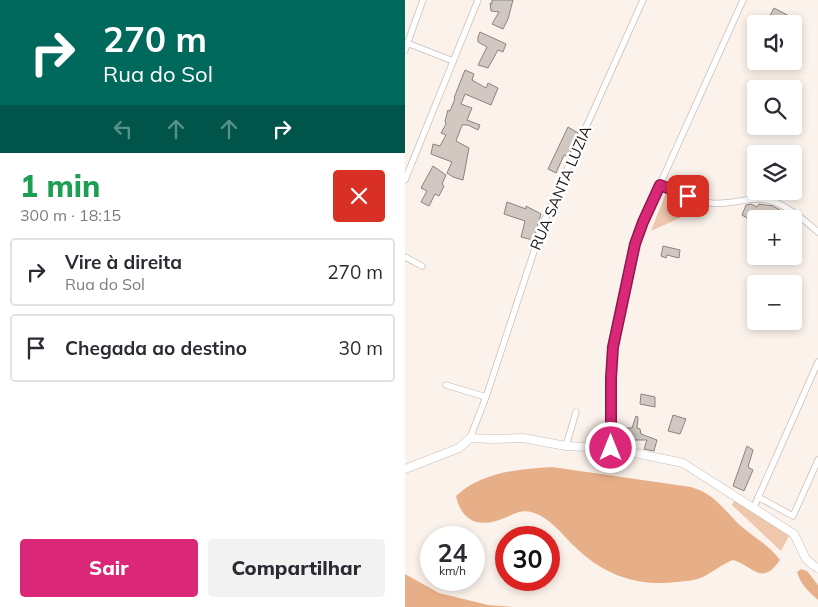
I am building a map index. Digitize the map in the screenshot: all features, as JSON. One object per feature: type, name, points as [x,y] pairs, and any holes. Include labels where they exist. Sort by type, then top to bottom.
[{"type":"street","points":[[423,0],[406,46],[453,61]]},
{"type":"street","points":[[405,180],[478,0]]},
{"type":"street","name":"RUA SANTA LUZIA","points":[[470,438],[486,397],[545,221],[643,0]]},
{"type":"street","points":[[611,448],[613,347],[635,244],[643,222],[743,0]]},
{"type":"street","points":[[660,185],[702,202],[715,204],[760,199],[782,206],[802,218],[818,232]]},
{"type":"street","points":[[405,258],[422,266]]},
{"type":"street","points":[[754,507],[818,362]]},
{"type":"street","points":[[446,385],[486,397]]},
{"type":"street","points":[[566,446],[576,412]]},
{"type":"street","points":[[405,470],[459,448],[470,438],[523,438],[566,446],[611,448],[683,463],[794,534],[806,559],[818,568]]},
{"type":"street","points":[[758,497],[793,516],[818,460]]},
{"type":"shaded area","points":[[666,193],[706,206],[651,231]]},
{"type":"shaded area","points":[[552,467],[691,487],[700,490],[767,546],[780,560],[768,572],[762,573],[733,560],[703,577],[693,580],[662,583],[633,580],[608,571],[596,564],[560,532],[560,526],[554,526],[537,514],[526,511],[483,523],[471,520],[462,511],[456,496],[466,488],[501,473]]},
{"type":"shaded area","points":[[735,499],[790,534],[781,551],[732,505]]},
{"type":"shaded area","points":[[801,569],[807,571],[818,585],[818,600],[801,581],[797,572]]},
{"type":"shaded area","points":[[405,574],[420,582],[420,591],[435,591],[488,605],[514,607],[405,607]]},
{"type":"building","points":[[492,0],[513,0],[503,29],[492,24],[499,12],[491,11],[490,3],[492,4]]},
{"type":"building","points":[[774,8],[787,15],[770,15]]},
{"type":"building","points":[[480,32],[506,44],[503,52],[498,50],[488,68],[478,65],[487,47],[478,42]]},
{"type":"building","points":[[465,70],[474,74],[472,80],[486,88],[488,83],[498,88],[491,105],[465,94],[461,104],[472,108],[467,120],[480,125],[478,130],[468,125],[462,125],[456,141],[469,148],[463,180],[447,173],[452,162],[431,154],[433,144],[440,146],[446,135],[441,133],[446,124],[448,110],[450,111]]},
{"type":"building","points":[[568,127],[578,133],[568,157],[564,155],[556,173],[548,169]]},
{"type":"building","points":[[433,166],[446,175],[442,184],[444,186],[439,196],[435,194],[429,206],[421,202],[427,191],[421,188]]},
{"type":"building","points":[[507,202],[526,209],[526,206],[541,214],[533,240],[521,237],[525,221],[504,214]]},
{"type":"building","points":[[751,204],[757,207],[759,204],[773,206],[780,210],[747,210],[747,218],[742,215],[746,205]]},
{"type":"building","points":[[663,246],[680,250],[679,258],[667,255],[666,258],[661,256]]},
{"type":"building","points":[[641,394],[655,397],[655,407],[640,404]]},
{"type":"building","points":[[673,415],[686,419],[680,434],[668,431]]},
{"type":"building","points":[[636,416],[638,417],[637,428],[640,429],[641,434],[657,440],[654,451],[644,449],[647,440],[629,440],[627,428],[632,428]]},
{"type":"building","points":[[747,446],[753,450],[748,467],[753,470],[744,491],[733,486]]},
{"type":"route","points":[[611,448],[613,347],[635,244],[660,185],[688,196]]}]
